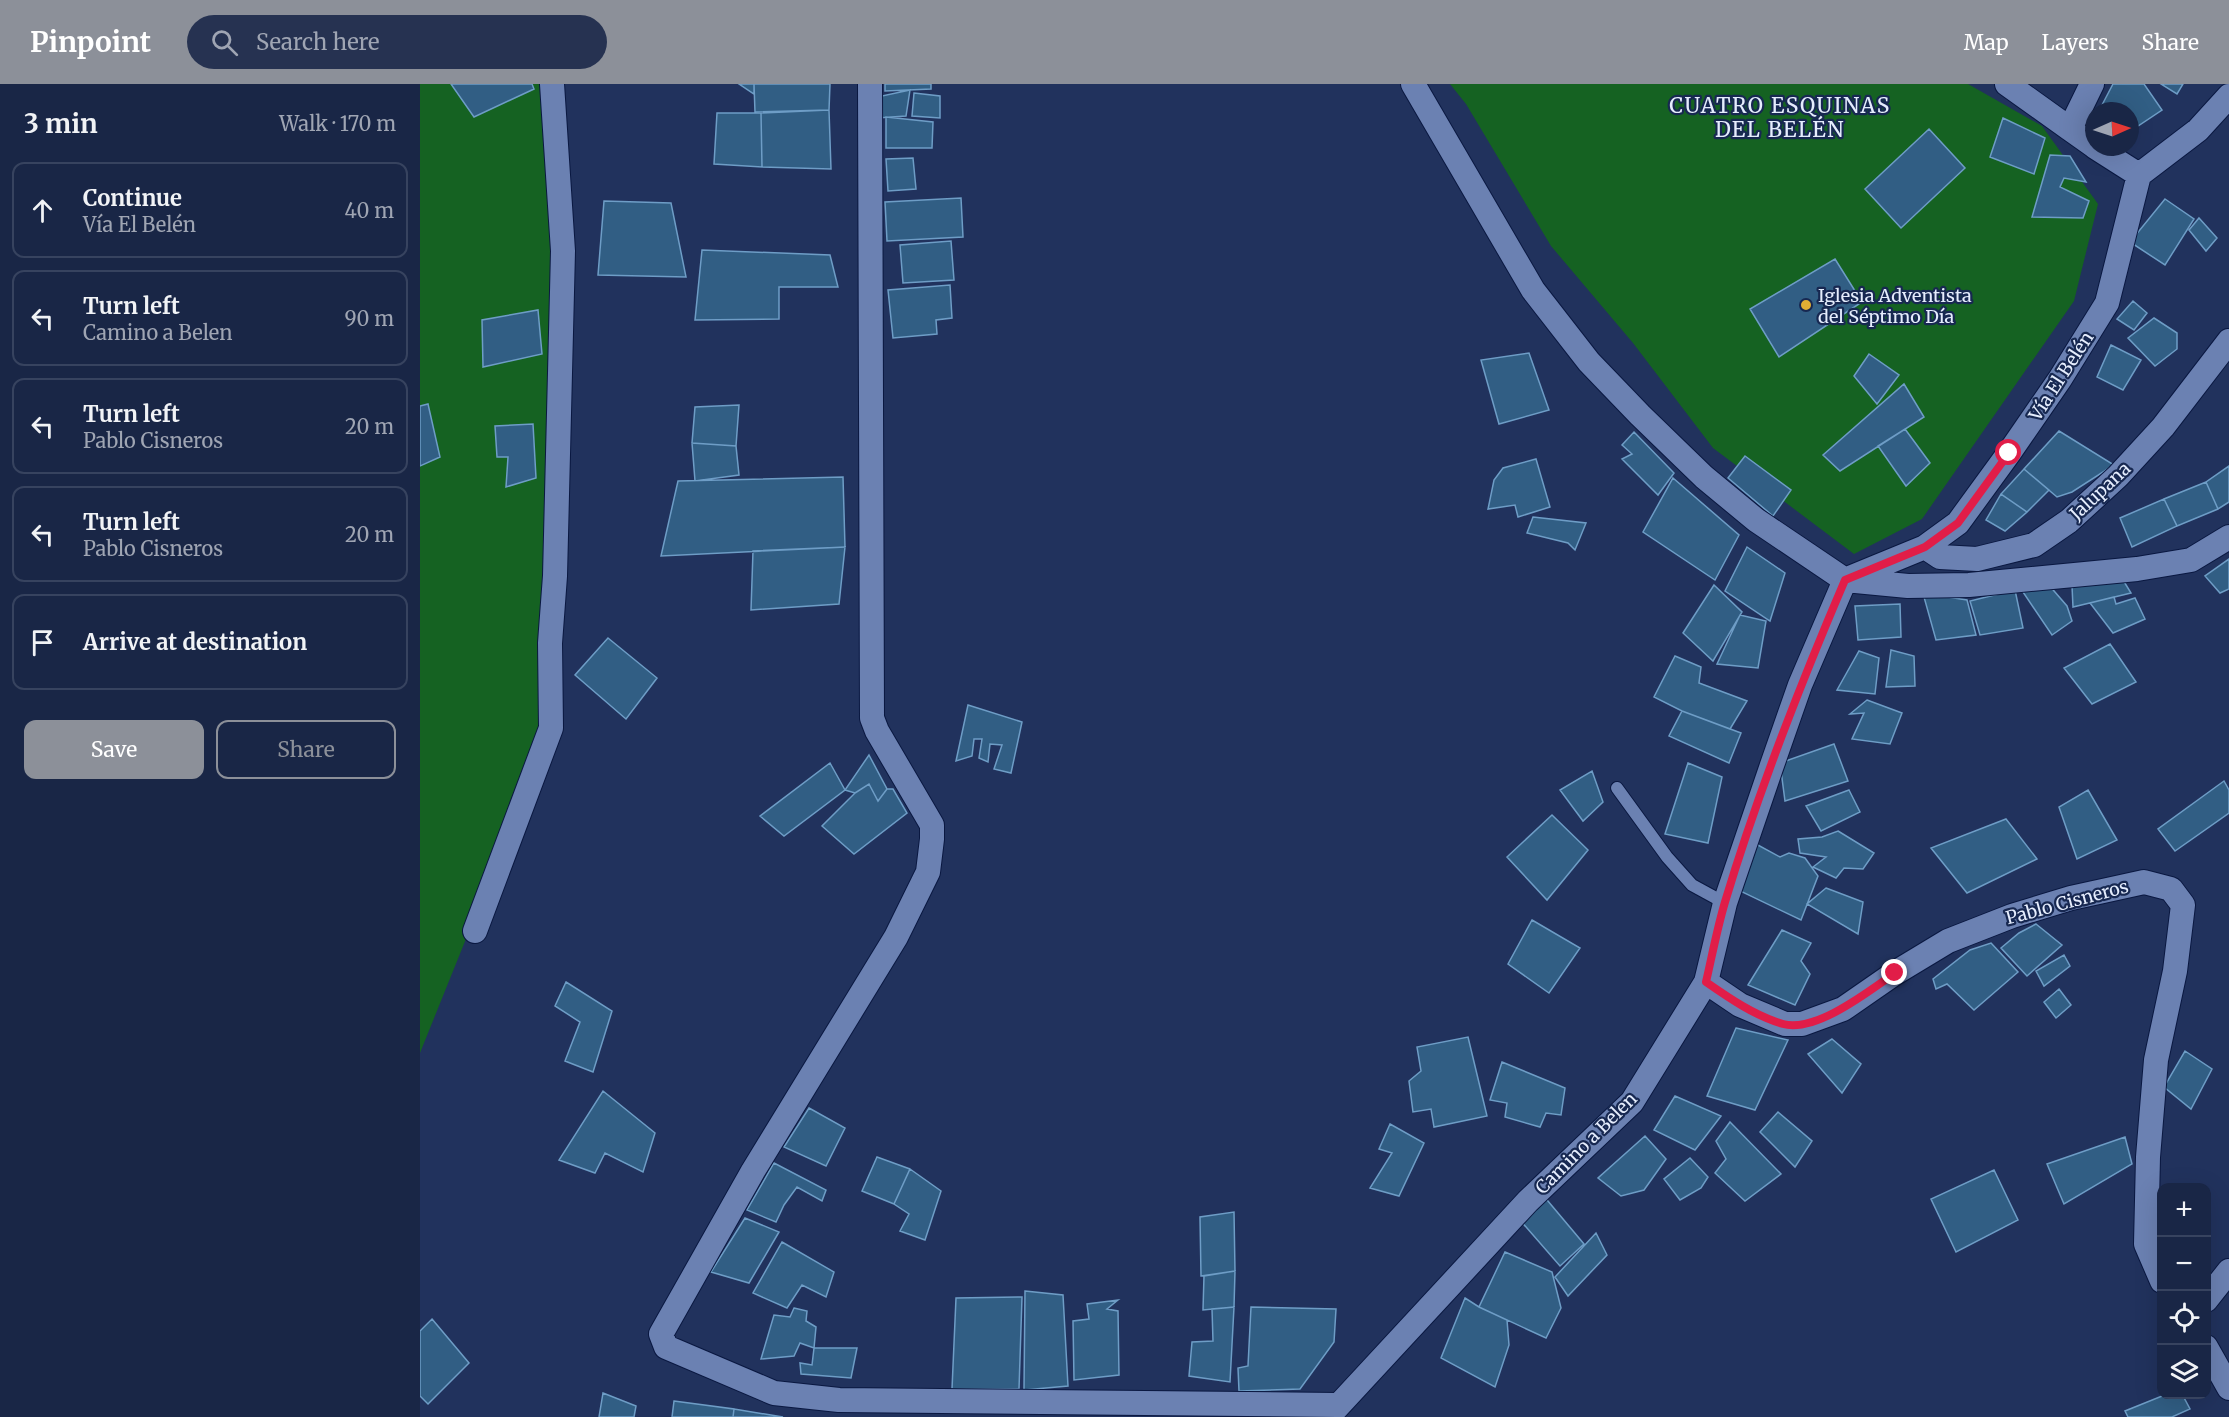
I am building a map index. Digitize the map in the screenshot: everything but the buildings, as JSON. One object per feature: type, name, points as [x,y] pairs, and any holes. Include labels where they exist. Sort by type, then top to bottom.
[{"type":"street","points":[[475,931],[552,728],[550,643],[555,554],[563,251],[552,84]]},
{"type":"street","points":[[870,84],[872,718],[877,731],[932,825],[931,855],[922,887],[896,938],[753,1171],[661,1334],[662,1341],[666,1347],[774,1393],[839,1400],[1333,1411]]},
{"type":"street","points":[[1413,84],[1533,290],[1589,362],[1640,416],[1704,477],[1756,520],[1845,580],[1908,586],[1969,585],[2137,569],[2191,560],[2229,537]]},
{"type":"street","points":[[2007,84],[2085,140]]},
{"type":"street","points":[[2070,129],[2092,84]]},
{"type":"street","points":[[2109,156],[2139,175],[2198,130],[2229,96]]},
{"type":"street","name":"Vía El Belén","points":[[1845,580],[1925,547],[1958,523],[2060,379],[2107,303],[2139,175]]},
{"type":"street","name":"Jalupana","points":[[1925,547],[1940,557],[1977,559],[2034,545],[2069,521],[2118,476],[2163,427],[2229,341]]},
{"type":"street","name":"Camino a Belen","points":[[1333,1411],[1528,1201],[1632,1102],[1706,982],[1725,903],[1800,685],[1845,580]]},
{"type":"street","name":"Pablo Cisneros","points":[[1706,982],[1740,1005],[1785,1024],[1802,1024],[1843,1009],[1895,973],[1948,941],[2012,916],[2071,898],[2144,882],[2171,889],[2183,906],[2175,971],[2156,1060],[2148,1157],[2146,1244],[2157,1269]]},
{"type":"street","points":[[2211,1294],[2229,1271]]},
{"type":"street","points":[[2211,1356],[2229,1388]]},
{"type":"lane","points":[[1617,788],[1667,857],[1692,885],[1725,903]]},
{"type":"green space","points":[[420,84],[552,84],[551,728],[420,1053]]},
{"type":"green space","points":[[1450,84],[1968,84],[2042,126],[2098,204],[2074,301],[1922,519],[1854,554],[1713,448],[1633,343],[1551,246],[1466,104]]},
{"type":"place","name":"Iglesia Adventista del Séptimo Día","points":[[1806,305]]},
{"type":"district","name":"CUATRO ESQUINAS DEL BELÉN","points":[[1780,117]]},
{"type":"route","points":[[1895,973],[1843,1009],[1802,1024],[1785,1024],[1740,1005],[1706,982],[1725,903],[1771,768],[1800,685],[1845,580],[1925,547],[1958,523],[2009,453]]}]
